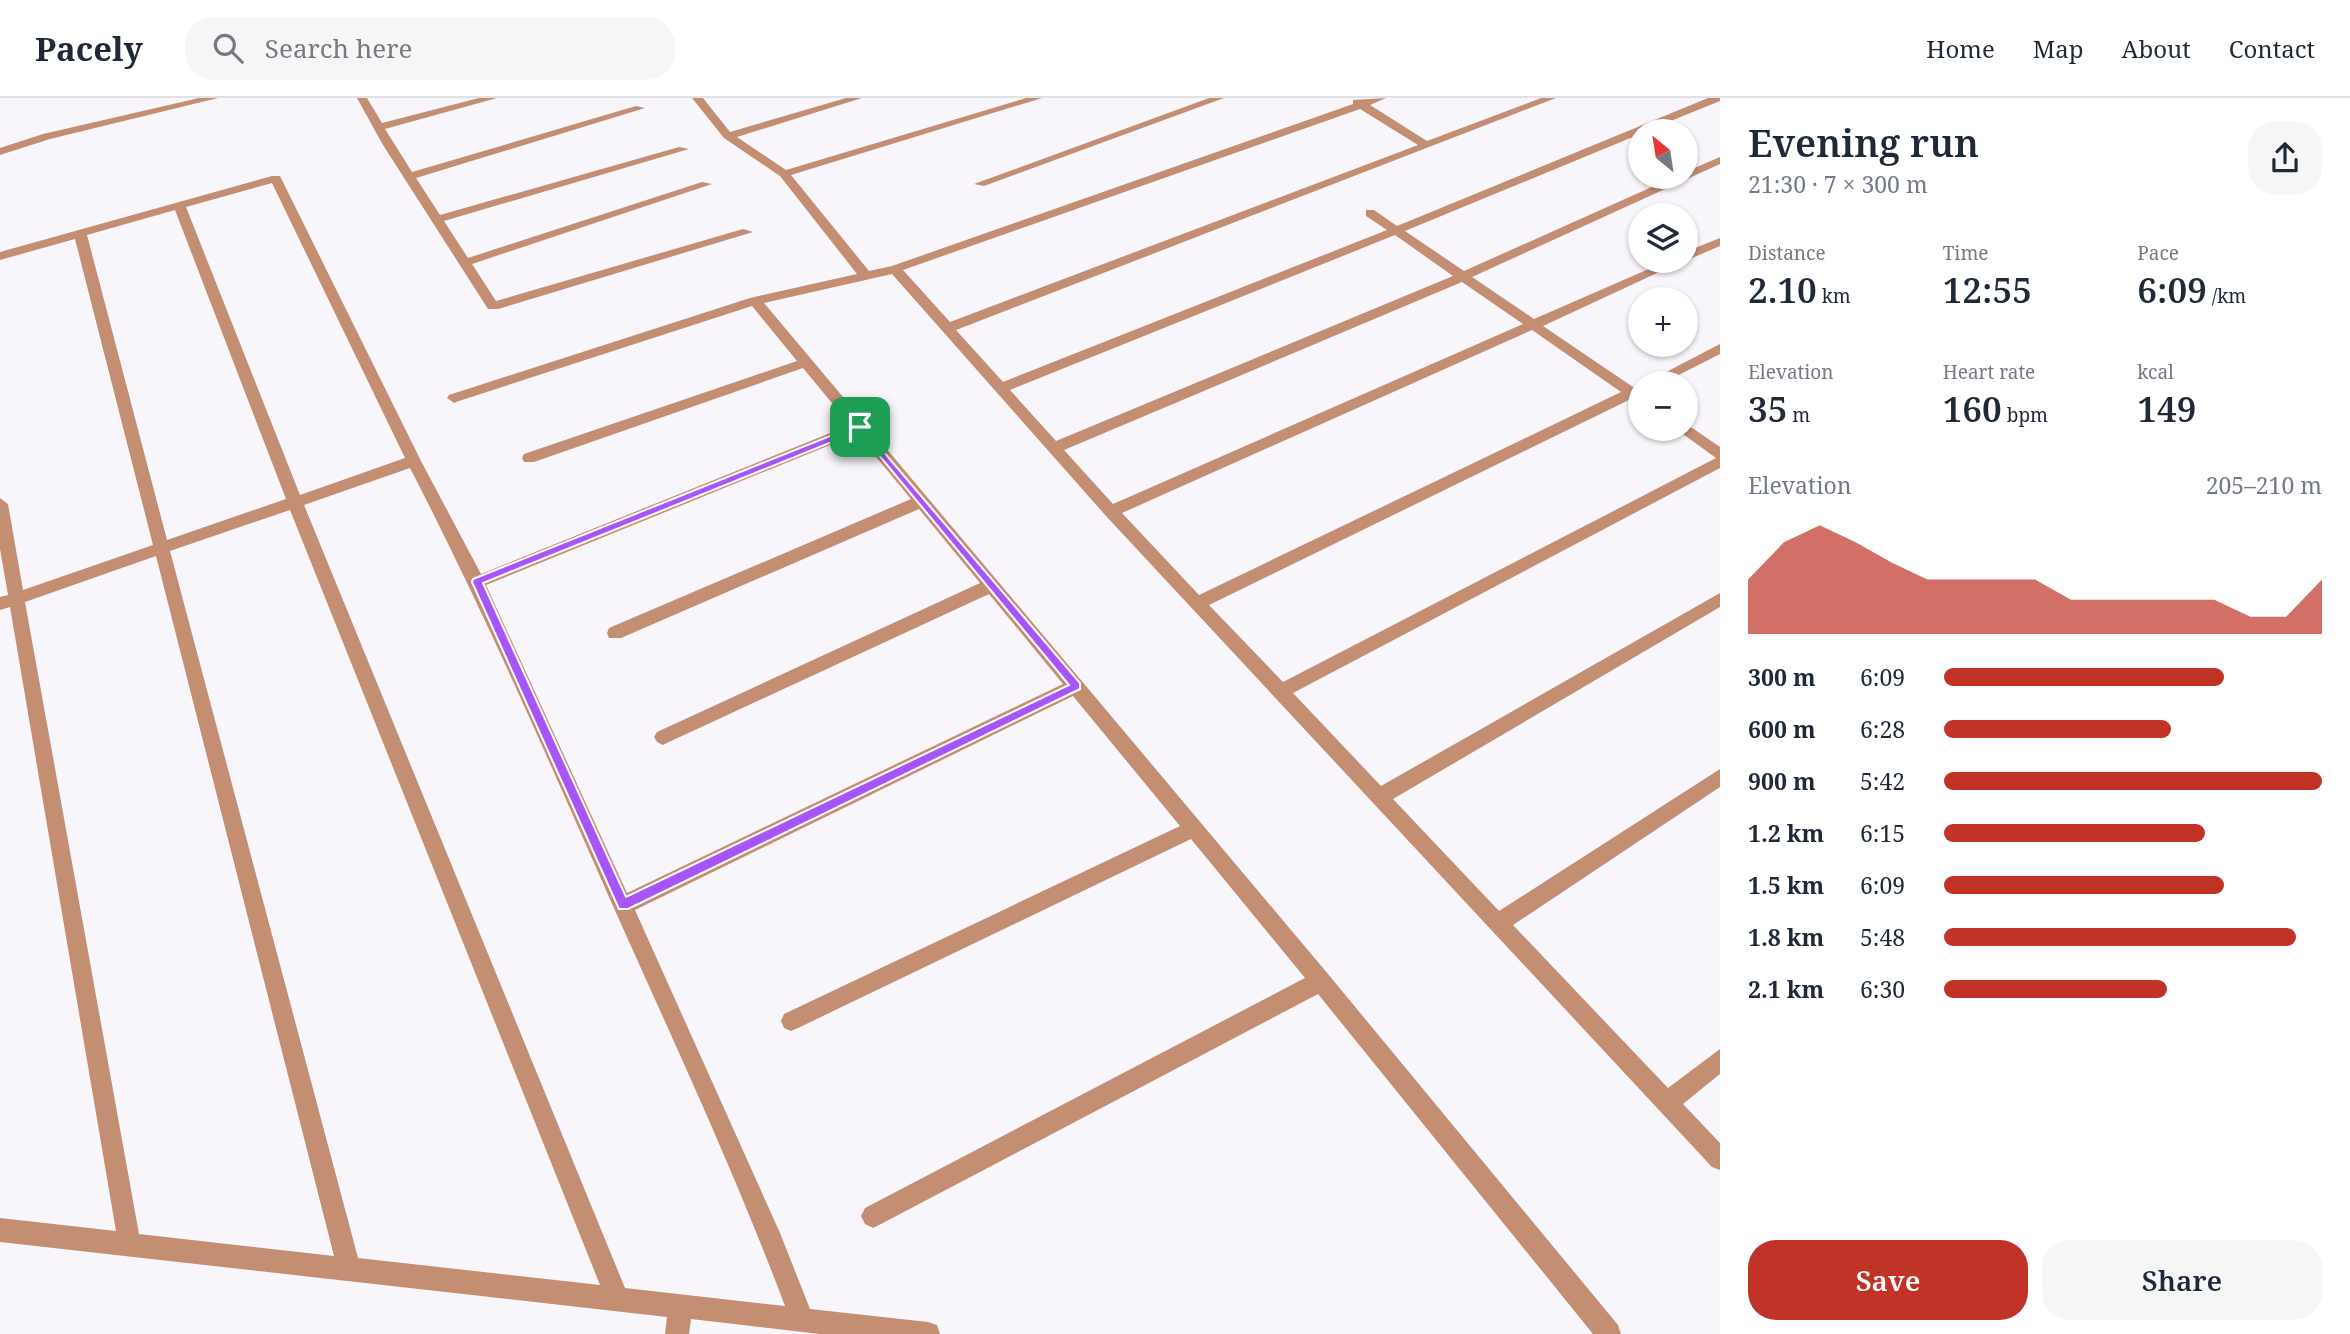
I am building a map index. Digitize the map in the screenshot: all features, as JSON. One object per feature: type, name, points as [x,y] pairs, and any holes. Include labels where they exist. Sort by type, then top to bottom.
[{"type":"street","points":[[0,152],[47,136],[213,98]]},
{"type":"street","points":[[362,98],[493,306],[747,232]]},
{"type":"street","points":[[380,127],[492,98]]},
{"type":"street","points":[[697,98],[728,136],[784,174],[865,275]]},
{"type":"street","points":[[728,136],[857,98]]},
{"type":"street","points":[[784,174],[1037,98]]},
{"type":"street","points":[[980,184],[1219,98]]},
{"type":"street","points":[[1351,98],[1427,146]]},
{"type":"street","points":[[454,398],[755,301],[895,268],[1381,98]]},
{"type":"street","points":[[948,328],[1551,98]]},
{"type":"street","points":[[1689,98],[1720,114]]},
{"type":"street","points":[[1001,388],[1395,231],[1717,98]]},
{"type":"street","points":[[409,176],[640,108]]},
{"type":"street","points":[[438,219],[683,149]]},
{"type":"street","points":[[1698,170],[1720,160]]},
{"type":"street","points":[[0,256],[276,178],[414,461],[477,582],[767,1229],[802,1320]]},
{"type":"street","points":[[467,262],[706,184]]},
{"type":"street","points":[[1054,448],[1462,277],[1655,189]]},
{"type":"street","points":[[179,205],[295,502],[618,1300]]},
{"type":"street","points":[[1370,213],[1628,388]]},
{"type":"street","points":[[80,233],[349,1270]]},
{"type":"street","points":[[1698,251],[1720,242]]},
{"type":"street","points":[[895,268],[1111,512],[1720,1160]]},
{"type":"street","points":[[1111,512],[1650,273]]},
{"type":"street","points":[[755,301],[1321,981],[1609,1334]]},
{"type":"street","points":[[1675,371],[1720,348]]},
{"type":"street","points":[[529,458],[807,362]]},
{"type":"street","points":[[1197,603],[1628,398]]},
{"type":"street","points":[[477,582],[860,427]]},
{"type":"street","points":[[1698,439],[1720,454]]},
{"type":"street","points":[[8,601],[414,461]]},
{"type":"street","points":[[1280,692],[1720,462]]},
{"type":"street","points":[[615,633],[922,500]]},
{"type":"street","points":[[0,504],[8,601],[130,1246]]},
{"type":"street","points":[[663,737],[992,585]]},
{"type":"street","points":[[1379,797],[1720,598]]},
{"type":"street","points":[[624,905],[1076,686]]},
{"type":"street","points":[[1498,923],[1720,777]]},
{"type":"street","points":[[791,1021],[1194,828]]},
{"type":"street","points":[[873,1216],[1321,981]]},
{"type":"street","points":[[1667,1103],[1720,1060]]},
{"type":"street","points":[[0,1230],[802,1320],[871,1331],[928,1334]]},
{"type":"street","points":[[677,1334],[681,1307]]},
{"type":"route","points":[[860,427],[1076,686],[624,905],[477,582],[860,427]]}]
